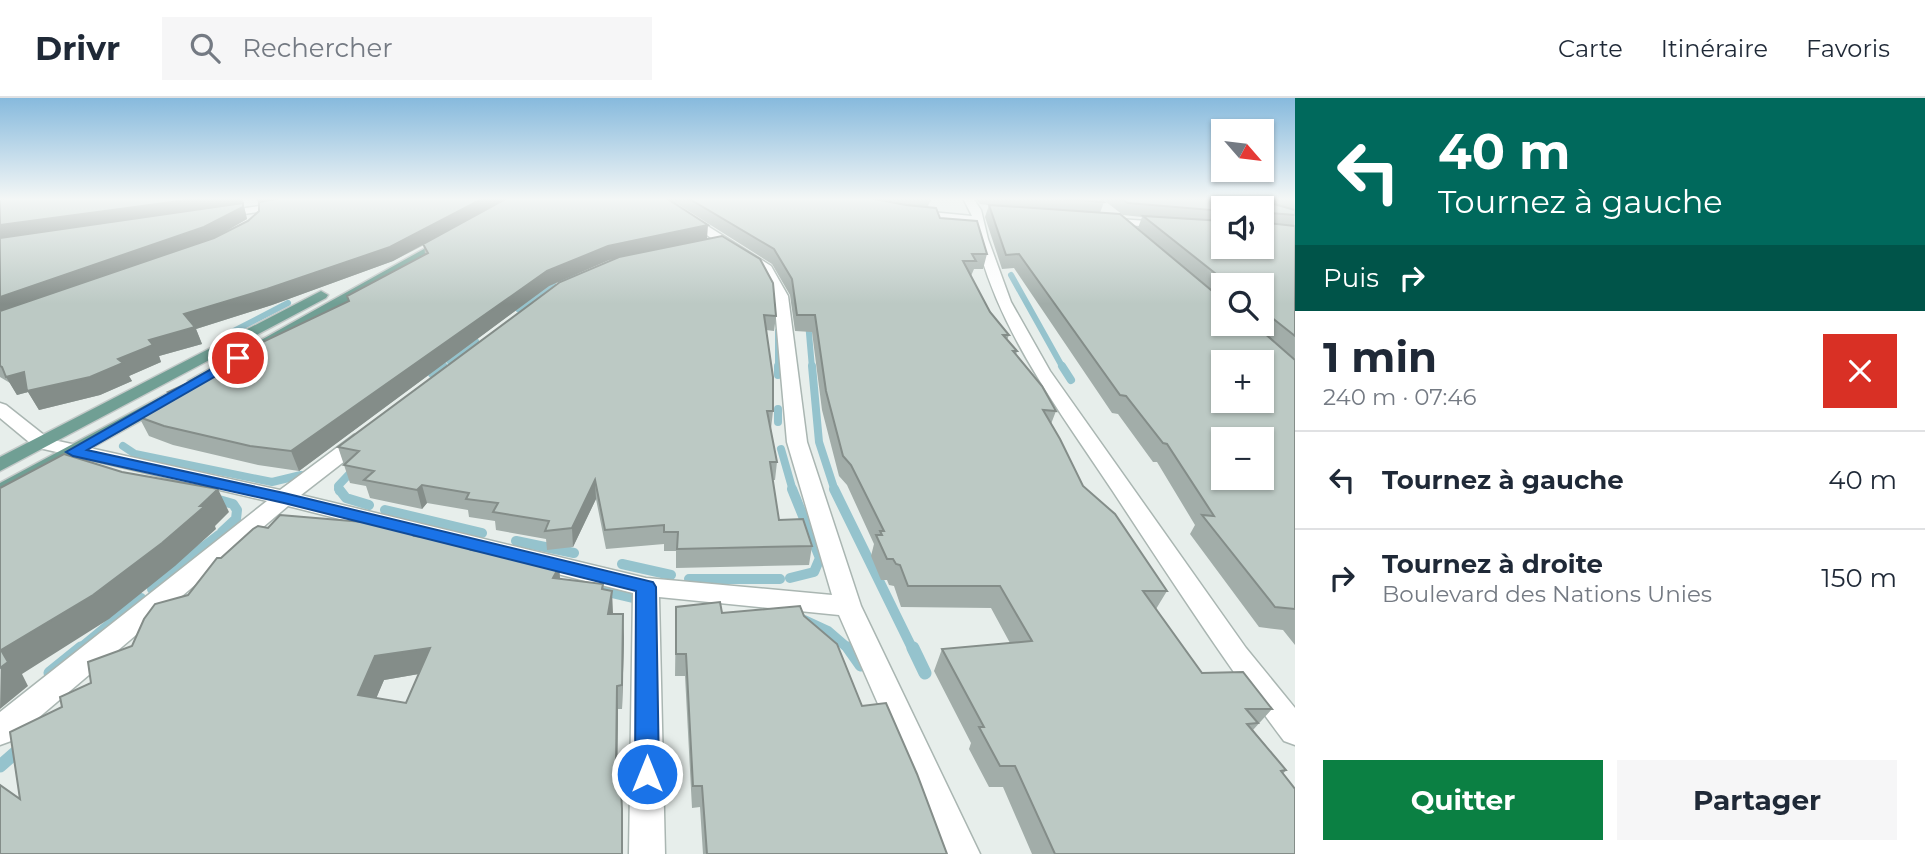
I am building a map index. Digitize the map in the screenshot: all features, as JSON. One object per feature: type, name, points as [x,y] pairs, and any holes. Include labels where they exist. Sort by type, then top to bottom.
[{"type":"main road","points":[[0,466],[447,233]]},
{"type":"main road","points":[[0,492],[448,233]]},
{"type":"street","points":[[711,233],[766,269],[781,296],[796,442],[848,606],[962,854]]},
{"type":"street","points":[[981,233],[1004,302],[1042,372],[1236,656],[1295,731]]},
{"type":"street","points":[[1134,233],[1142,240]]},
{"type":"street","points":[[701,247],[725,242]]},
{"type":"street","points":[[0,409],[42,443],[73,452],[284,498],[646,587],[848,606]]},
{"type":"street","points":[[0,731],[284,498],[381,423]]},
{"type":"street","points":[[646,587],[647,854]]},
{"type":"building","points":[[33,233],[186,233],[0,297],[0,238]]},
{"type":"building","points":[[223,233],[416,233],[390,247],[184,314],[195,327],[149,340],[153,345],[118,359],[123,363],[90,377],[27,391],[24,372],[6,377],[0,366],[0,311]]},
{"type":"building","points":[[443,233],[669,233],[608,246],[547,271],[291,451],[250,446],[164,426],[139,417],[149,412],[142,410],[172,394],[168,392],[229,364],[226,363],[251,350],[248,349],[349,301],[347,296],[428,253],[423,244]]},
{"type":"building","points":[[747,233],[981,233],[987,254],[972,254],[976,261],[963,261],[990,312],[1009,335],[1003,335],[1042,386],[1056,411],[1043,410],[1083,486],[1115,514],[1167,591],[1143,591],[1202,673],[1243,672],[1272,709],[1246,709],[1258,723],[1247,724],[1286,770],[1281,771],[1295,789],[1295,854],[1055,854],[1015,766],[1000,766],[979,727],[984,727],[942,649],[1032,641],[1000,586],[908,586],[900,565],[893,559],[887,559],[876,535],[882,535],[880,531],[884,531],[851,465],[843,456],[826,391],[815,315],[797,315],[792,279],[774,249]]},
{"type":"building","points":[[999,233],[1143,233],[1211,290],[1211,336],[1268,336],[1295,360],[1295,609],[1275,607],[1202,515],[1214,516],[1167,444],[1163,443],[1126,396],[1120,395],[1019,254],[1006,255]]},
{"type":"building","points":[[1165,233],[1211,233],[1211,259],[1274,259],[1274,233],[1295,233],[1295,336],[1274,319],[1274,273],[1215,273]]},
{"type":"building","points":[[722,236],[760,259],[773,283],[776,316],[764,315],[773,377],[773,411],[767,411],[777,462],[770,462],[779,520],[803,519],[812,546],[677,549],[678,532],[664,532],[664,525],[605,530],[595,480],[572,528],[545,531],[549,521],[493,512],[498,503],[466,499],[469,493],[422,485],[417,490],[364,480],[374,471],[344,465],[359,451],[338,447],[560,282],[619,257]]},
{"type":"building","points":[[64,454],[122,472],[218,489],[200,506],[205,506],[162,543],[93,595],[1,650],[8,662],[0,668],[0,488]]},
{"type":"building","points":[[280,515],[363,522],[365,519],[417,530],[414,536],[475,543],[471,550],[541,559],[538,564],[559,567],[553,578],[603,584],[602,589],[612,591],[608,614],[623,614],[622,685],[617,686],[616,766],[620,766],[622,854],[0,854],[0,785],[20,799],[10,732],[62,707],[60,697],[91,683],[88,662],[132,646],[144,619],[155,604],[188,595],[217,558],[221,558],[258,526],[268,528]],"holes":[[[430,648],[406,703],[358,695],[375,656]]]},
{"type":"building","points":[[720,602],[722,613],[800,606],[804,616],[837,644],[862,706],[886,703],[917,774],[947,854],[707,854],[702,786],[693,786],[686,654],[676,654],[676,607]]},
{"type":"waterway","points":[[560,281],[575,274]]},
{"type":"waterway","points":[[1011,275],[1063,368]]},
{"type":"waterway","points":[[518,309],[553,284]]},
{"type":"waterway","points":[[230,333],[288,303]]},
{"type":"waterway","points":[[808,322],[812,368]]},
{"type":"waterway","points":[[778,331],[778,375]]},
{"type":"waterway","points":[[449,361],[476,341]]},
{"type":"waterway","points":[[432,374],[443,366]]},
{"type":"waterway","points":[[812,366],[819,442],[835,491]]},
{"type":"waterway","points":[[1062,366],[1071,380]]},
{"type":"waterway","points":[[778,409],[778,422]]},
{"type":"waterway","points":[[123,446],[135,454],[272,482],[301,475]]},
{"type":"waterway","points":[[781,449],[793,491]]},
{"type":"waterway","points":[[339,491],[338,486],[354,469]]},
{"type":"waterway","points":[[339,489],[346,498],[369,505]]},
{"type":"waterway","points":[[790,578],[814,572],[820,558],[792,489]]},
{"type":"waterway","points":[[834,489],[913,650]]},
{"type":"waterway","points":[[212,498],[233,504],[237,510],[236,519],[222,532]]},
{"type":"waterway","points":[[385,510],[482,533]]},
{"type":"waterway","points":[[189,558],[219,535]]},
{"type":"waterway","points":[[516,541],[574,553]]},
{"type":"waterway","points":[[152,589],[185,562]]},
{"type":"waterway","points":[[622,564],[671,575]]},
{"type":"waterway","points":[[689,579],[780,579]]},
{"type":"waterway","points":[[603,591],[637,599]]},
{"type":"waterway","points":[[78,650],[141,598]]},
{"type":"waterway","points":[[802,619],[828,631],[850,650]]},
{"type":"waterway","points":[[50,673],[81,648]]},
{"type":"waterway","points":[[849,648],[861,665]]},
{"type":"waterway","points":[[913,648],[925,673]]},
{"type":"waterway","points":[[0,766],[22,747]]},
{"type":"route","points":[[238,358],[73,452],[284,498],[646,587],[647,774]]}]
